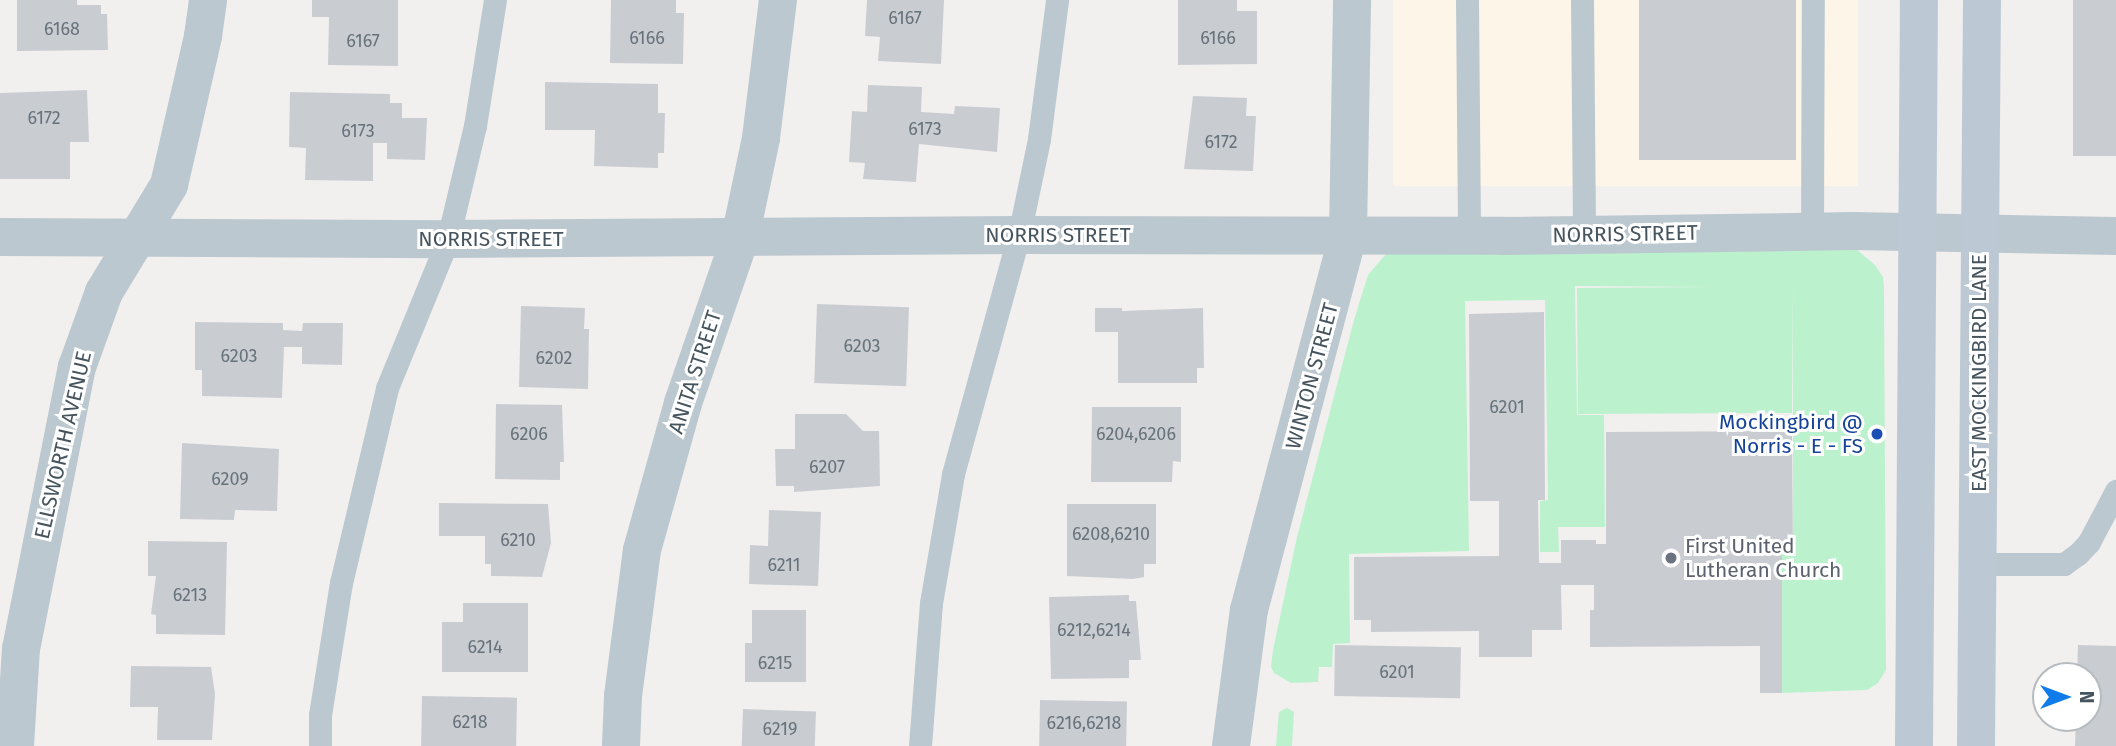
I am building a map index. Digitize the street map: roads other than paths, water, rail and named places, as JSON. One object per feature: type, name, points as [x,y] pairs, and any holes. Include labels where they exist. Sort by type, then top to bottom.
[{"type":"main road","points":[[1914,746],[1919,0]]},
{"type":"main road","name":"EAST MOCKINGBIRD LANE","points":[[1976,746],[1982,0]]},
{"type":"street","name":"ELLSWORTH AVENUE","points":[[15,746],[21,649],[77,366],[104,292],[169,185],[203,36],[208,0]]},
{"type":"street","name":"ANITA STREET","points":[[621,746],[623,696],[642,550],[683,403],[740,238],[761,138],[778,0]]},
{"type":"street","name":"WINTON STREET","points":[[1231,746],[1249,610],[1348,234],[1352,0]]},
{"type":"street","name":"NORRIS STREET","points":[[0,237],[448,239],[1812,232],[2116,236]]},
{"type":"lane","points":[[320,746],[320,715],[341,583],[387,388],[448,239],[475,126],[495,0]]},
{"type":"lane","points":[[920,746],[931,603],[953,474],[1019,235],[1039,139],[1057,0]]},
{"type":"lane","points":[[1466,0],[1469,235]]},
{"type":"lane","points":[[1582,0],[1584,235]]},
{"type":"lane","points":[[1812,232],[1813,0]]},
{"type":"lane","points":[[1977,564],[2064,564],[2078,554],[2089,541],[2116,491]]},
{"type":"place","name":"Mockingbird @ Norris - E - FS","points":[[1877,434]]},
{"type":"place","name":"First United Lutheran Church","points":[[1671,558]]}]
